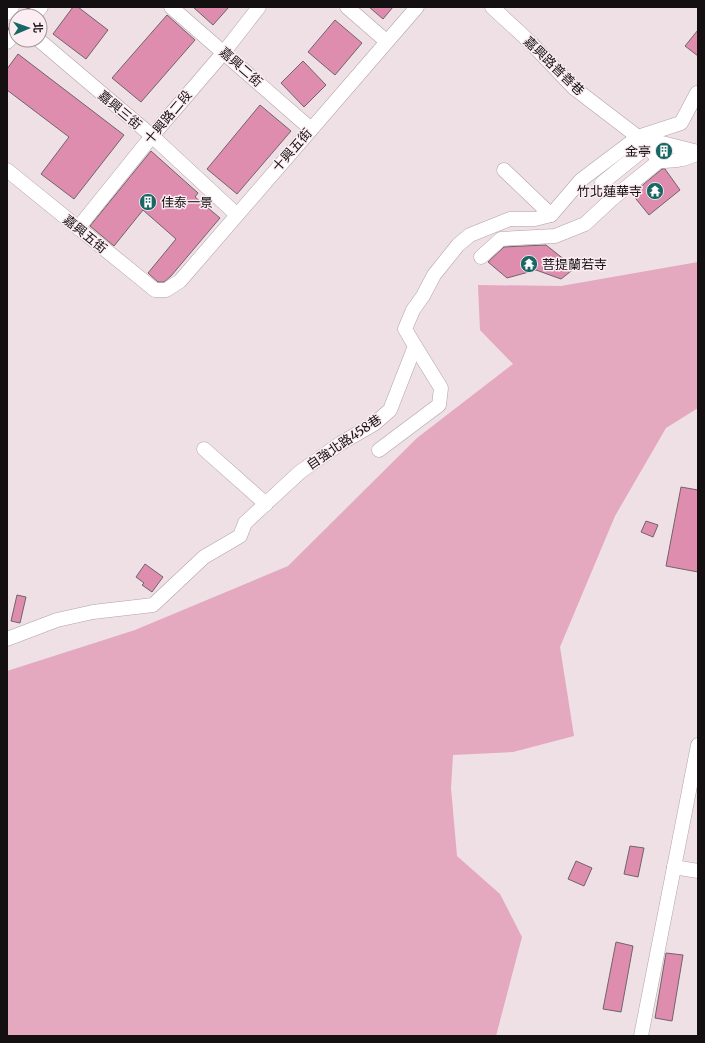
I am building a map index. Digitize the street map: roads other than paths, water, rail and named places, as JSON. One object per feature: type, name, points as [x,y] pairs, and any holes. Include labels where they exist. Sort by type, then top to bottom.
[{"type":"street","name":"嘉興二街","points":[[171,7],[311,129]]},
{"type":"street","name":"十興路二段","points":[[78,228],[152,136],[224,52],[259,7]]},
{"type":"street","points":[[347,7],[386,41]]},
{"type":"street","name":"十興五街","points":[[166,290],[180,281],[236,214],[417,7]]},
{"type":"street","name":"嘉興路普善巷","points":[[492,7],[532,44],[574,88],[638,137]]},
{"type":"street","name":"嘉興三街","points":[[48,48],[152,136],[236,214]]},
{"type":"street","points":[[379,450],[439,405],[441,388],[404,329],[412,310],[423,296],[434,275],[458,244],[470,235],[510,219],[535,219],[551,215],[581,180],[638,137],[681,123],[697,93]]},
{"type":"street","points":[[638,137],[698,153]]},
{"type":"street","points":[[480,257],[501,239],[555,236],[574,230],[585,224],[613,198],[602,183],[648,146],[659,161],[687,159],[698,153]]},
{"type":"street","name":"嘉興五街","points":[[7,170],[155,290],[166,290]]},
{"type":"street","points":[[504,170],[551,215]]},
{"type":"street","name":"自強北路458巷","points":[[7,639],[57,620],[93,612],[152,605],[204,557],[240,536],[245,523],[300,472],[341,443],[374,424],[390,410],[415,346]]},
{"type":"street","points":[[204,449],[266,504]]},
{"type":"street","points":[[641,1036],[698,745]]},
{"type":"street","points":[[674,867],[698,871]]},
{"type":"place","name":"金亭","points":[[664,151]]},
{"type":"place","name":"竹北蓮華寺","points":[[655,191]]},
{"type":"place","name":"佳泰一景","points":[[148,202]]},
{"type":"place","name":"菩提蘭若寺","points":[[529,264]]}]
